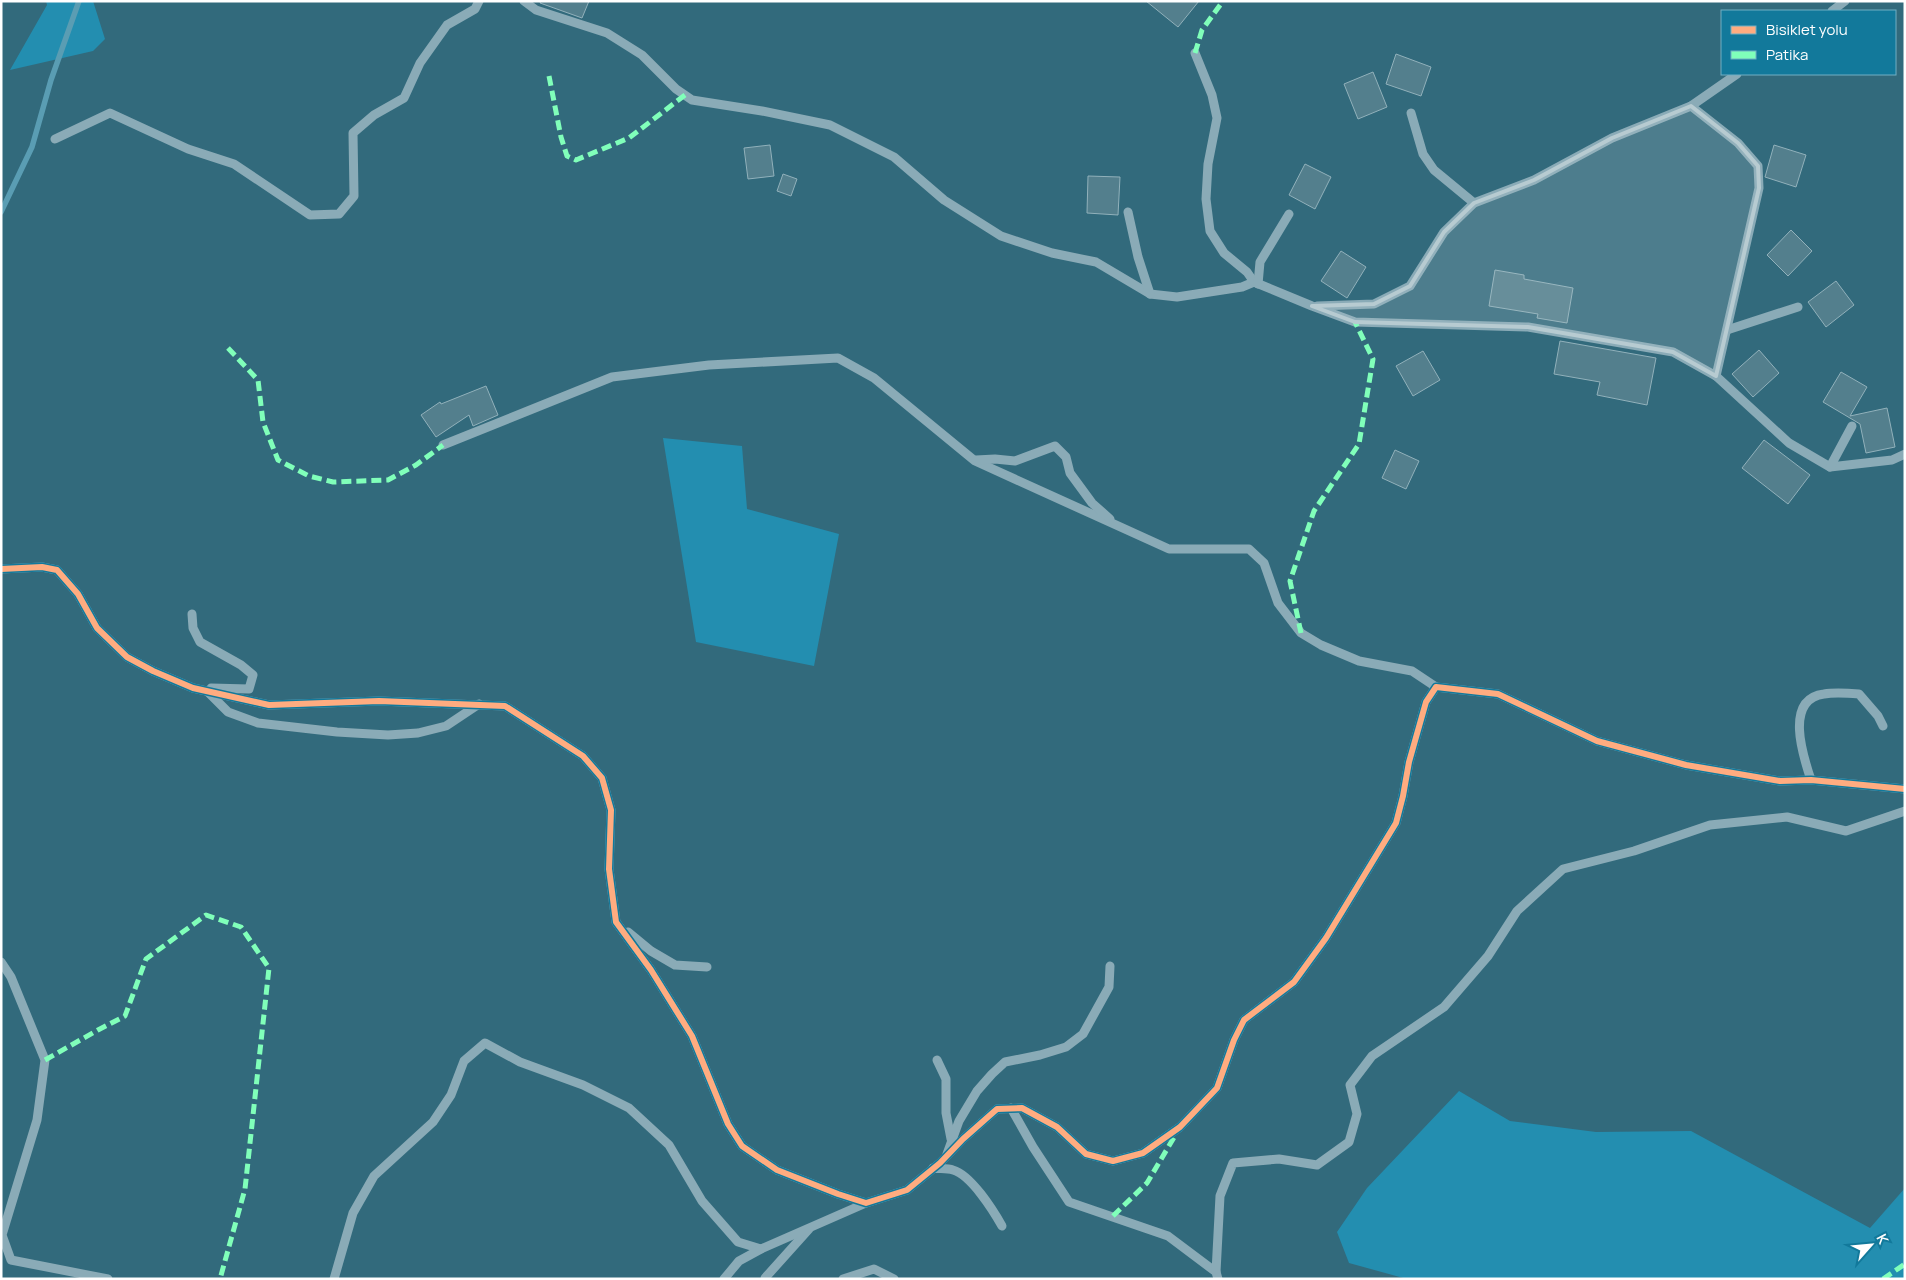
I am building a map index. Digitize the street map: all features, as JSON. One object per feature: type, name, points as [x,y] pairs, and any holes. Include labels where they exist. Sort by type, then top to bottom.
[{"type":"street","points":[[55,139],[110,113],[188,149],[234,164],[310,215],[339,214],[354,196],[353,134],[374,115],[404,98],[420,63],[447,26],[475,9],[479,1]]},
{"type":"street","points":[[524,1],[536,10],[608,33],[642,55],[676,89],[692,100],[830,124],[894,157],[944,200],[1001,236],[1052,253],[1096,262],[1150,294],[1177,297],[1256,283]]},
{"type":"street","points":[[1833,10],[1845,1]]},
{"type":"street","points":[[1195,53],[1212,95],[1217,118],[1208,164],[1206,199],[1210,231],[1224,253],[1247,272],[1256,283],[1355,322],[1528,328],[1673,352],[1716,376],[1789,442],[1830,467],[1892,460],[1905,454]]},
{"type":"street","points":[[1312,306],[1374,304],[1410,286],[1444,232],[1474,203],[1534,180],[1612,138],[1691,106],[1735,75]]},
{"type":"street","points":[[1691,106],[1738,143],[1758,166],[1759,188],[1716,376]]},
{"type":"street","points":[[1411,113],[1423,154],[1434,170],[1474,203]]},
{"type":"street","points":[[1128,212],[1138,257],[1150,294]]},
{"type":"street","points":[[1256,283],[1260,262],[1289,214]]},
{"type":"street","points":[[1727,330],[1798,307]]},
{"type":"street","points":[[443,445],[612,377],[709,365],[838,358],[874,378],[975,461],[1169,549],[1249,549],[1264,563],[1278,603],[1300,632],[1321,645],[1359,661],[1412,672],[1436,687],[1498,694],[1597,741],[1686,765],[1780,781],[1811,780],[1905,789]]},
{"type":"street","points":[[1830,467],[1852,426]]},
{"type":"street","points":[[975,461],[995,459],[1015,461],[1055,446],[1066,457],[1070,473],[1092,503],[1117,526]]},
{"type":"street","points":[[1,569],[42,567],[57,570],[78,594],[97,628],[127,657],[153,671],[193,688],[269,705],[379,701],[505,706],[583,756],[602,778],[611,810],[609,870],[616,922],[651,970],[692,1036],[728,1124],[742,1146],[777,1170],[866,1203]]},
{"type":"street","points":[[192,614],[193,628],[200,642],[241,665],[252,675],[249,689],[193,688]]},
{"type":"street","points":[[724,1279],[739,1261],[761,1249],[866,1203],[907,1190],[997,1110],[1022,1108],[1056,1126],[1086,1154],[1113,1162],[1143,1153],[1180,1128],[1217,1088],[1234,1040],[1244,1020],[1294,982],[1326,938],[1396,823],[1403,796],[1408,762],[1426,702],[1436,687]]},
{"type":"street","points":[[208,692],[228,712],[258,723],[337,732],[388,735],[418,733],[446,726],[479,704]]},
{"type":"street","points":[[1811,780],[1801,747],[1800,719],[1806,703],[1822,694],[1859,694],[1878,716],[1883,726]]},
{"type":"street","points":[[1217,1275],[1220,1196],[1233,1162],[1279,1159],[1317,1165],[1349,1142],[1357,1114],[1350,1085],[1372,1056],[1444,1007],[1488,956],[1517,911],[1563,869],[1634,851],[1710,825],[1787,817],[1846,831],[1905,810]]},
{"type":"street","points":[[616,922],[651,951],[676,965],[707,967]]},
{"type":"street","points":[[1,962],[11,977],[45,1060],[37,1120],[2,1235],[10,1260],[108,1279]]},
{"type":"street","points":[[946,1157],[959,1120],[977,1091],[1005,1062],[1040,1055],[1066,1047],[1083,1034],[1109,986],[1110,966]]},
{"type":"street","points":[[334,1279],[353,1213],[374,1176],[434,1122],[451,1095],[464,1061],[485,1043],[520,1062],[582,1085],[630,1108],[669,1145],[702,1201],[738,1242],[761,1249]]},
{"type":"street","points":[[937,1060],[946,1079],[946,1113],[951,1142]]},
{"type":"street","points":[[1011,1108],[1068,1202],[1168,1236],[1217,1275]]},
{"type":"street","points":[[933,1168],[954,1170],[967,1178],[992,1209],[1002,1226]]},
{"type":"street","points":[[765,1278],[813,1225]]},
{"type":"street","points":[[843,1279],[874,1269],[894,1279]]},
{"type":"highlighted area","points":[[1691,106],[1738,143],[1758,166],[1759,188],[1716,376],[1673,352],[1528,327],[1355,322],[1312,306],[1374,304],[1410,286],[1444,232],[1474,203],[1534,180],[1612,138]]},
{"type":"shaded area","points":[[46,1],[93,1],[105,39],[93,51],[10,70],[47,5]]},
{"type":"shaded area","points":[[663,438],[742,446],[747,509],[839,534],[814,666],[696,642]]},
{"type":"shaded area","points":[[1459,1091],[1510,1121],[1596,1132],[1691,1131],[1870,1228],[1905,1188],[1905,1279],[1407,1279],[1349,1263],[1337,1232],[1367,1188]]},
{"type":"building","points":[[541,1],[589,1],[582,18],[540,3]]},
{"type":"building","points":[[1146,1],[1199,1],[1178,27]]},
{"type":"building","points":[[1396,54],[1431,67],[1421,96],[1386,84]]},
{"type":"building","points":[[1373,72],[1387,107],[1358,119],[1344,84]]},
{"type":"building","points":[[770,145],[774,176],[748,179],[744,148]]},
{"type":"building","points":[[1774,145],[1806,155],[1796,187],[1765,177]]},
{"type":"building","points":[[1305,164],[1331,177],[1315,209],[1289,195]]},
{"type":"building","points":[[783,174],[797,179],[791,196],[777,191]]},
{"type":"building","points":[[1088,176],[1120,177],[1118,215],[1087,213]]},
{"type":"building","points":[[1791,230],[1812,251],[1788,276],[1767,255]]},
{"type":"building","points":[[1341,251],[1366,267],[1347,298],[1321,281]]},
{"type":"building","points":[[1495,270],[1524,275],[1524,279],[1573,288],[1567,323],[1537,318],[1538,314],[1489,306]]},
{"type":"building","points":[[1836,281],[1854,305],[1826,327],[1808,302]]},
{"type":"building","points":[[1560,341],[1656,358],[1647,405],[1597,395],[1600,382],[1554,374]]},
{"type":"building","points":[[1759,350],[1779,373],[1753,397],[1732,374]]},
{"type":"building","points":[[1423,351],[1440,380],[1413,396],[1396,366]]},
{"type":"building","points":[[1841,372],[1867,387],[1850,416],[1887,408],[1895,447],[1866,453],[1860,424],[1823,402]]},
{"type":"building","points":[[486,386],[498,415],[473,426],[469,415],[436,437],[421,415],[440,402],[441,404]]},
{"type":"building","points":[[1764,440],[1810,475],[1788,504],[1742,468]]},
{"type":"building","points":[[1395,450],[1419,461],[1406,489],[1382,478]]},
{"type":"waterway","points":[[1,212],[32,147],[51,80],[79,1]]},
{"type":"marked path","points":[[1195,53],[1202,30],[1223,1]]},
{"type":"marked path","points":[[549,76],[561,137],[567,156],[576,160],[629,138],[685,95]]},
{"type":"marked path","points":[[1301,633],[1290,581],[1314,511],[1359,444],[1373,359],[1355,322]]},
{"type":"marked path","points":[[228,348],[258,380],[263,422],[278,460],[309,476],[333,482],[388,480],[416,465],[443,445]]},
{"type":"marked path","points":[[45,1060],[125,1016],[146,959],[206,915],[241,927],[269,968],[245,1189],[220,1279]]},
{"type":"marked path","points":[[1113,1216],[1147,1183],[1176,1134]]},
{"type":"marked path","points":[[1883,1279],[1905,1264]]},
{"type":"cycle path","points":[[1,569],[42,567],[57,570],[78,594],[97,628],[127,657],[153,671],[193,688],[269,705],[379,701],[505,706],[583,756],[602,778],[611,810],[609,869],[616,922],[651,970],[692,1036],[728,1124],[742,1146],[777,1170],[866,1203],[907,1190],[940,1163],[963,1139],[997,1109],[1022,1108],[1057,1127],[1086,1154],[1113,1161],[1143,1153],[1180,1127],[1217,1088],[1234,1040],[1244,1020],[1294,982],[1326,938],[1396,823],[1409,762],[1426,702],[1436,687],[1498,694],[1597,741],[1686,765],[1780,781],[1811,780],[1905,789]]}]
